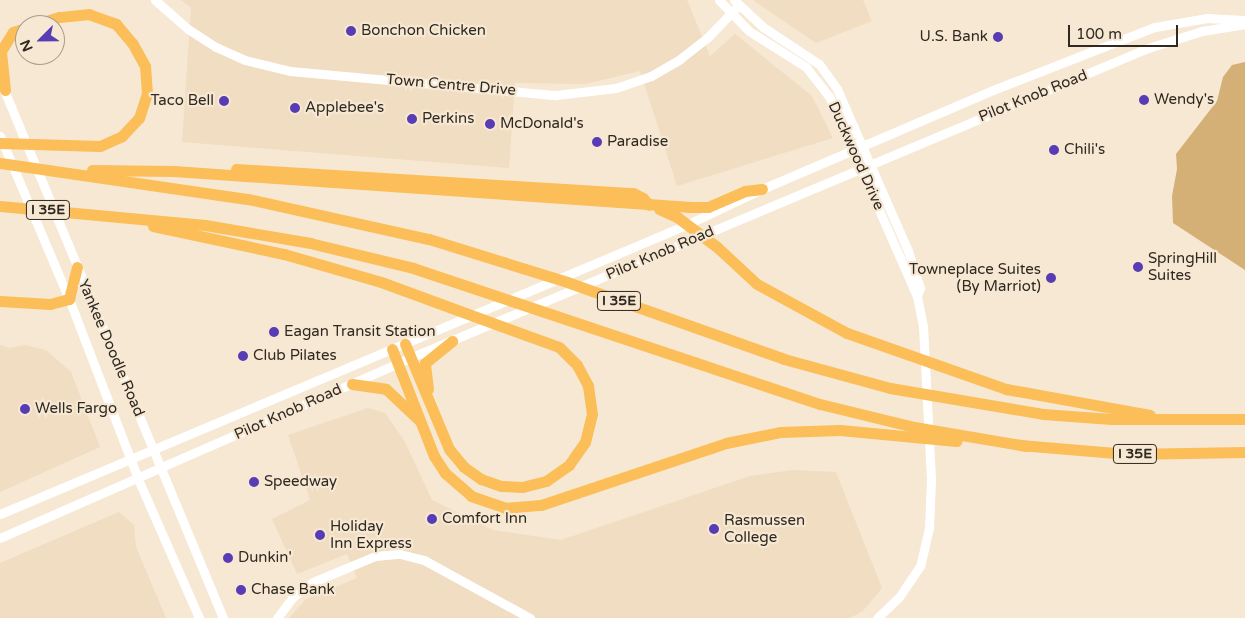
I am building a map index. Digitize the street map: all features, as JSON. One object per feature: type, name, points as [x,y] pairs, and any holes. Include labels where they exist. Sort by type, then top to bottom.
[{"type":"highway","points":[[0,143],[100,146],[122,136],[138,118],[147,94],[145,66],[116,24],[89,14],[65,16]]},
{"type":"highway","points":[[2,84],[1,52],[15,31]]},
{"type":"highway","name":"I 35E","points":[[0,163],[248,199],[429,239],[567,282],[784,359],[890,388],[1043,414],[1186,421],[1245,419]]},
{"type":"highway","points":[[52,170],[174,171],[651,206],[708,207],[745,191],[762,189]]},
{"type":"highway","name":"I 35E","points":[[0,206],[204,225],[262,235],[413,268],[820,404],[914,427],[1026,446],[1128,454],[1245,452]]},
{"type":"highway","points":[[651,206],[702,236],[756,284],[847,333],[889,351],[1006,389],[1186,421]]},
{"type":"highway","points":[[95,214],[284,254],[381,282],[559,347],[577,365],[588,386],[592,414],[585,442],[569,465],[546,481],[522,487],[501,486],[481,479],[464,467],[449,449],[405,344]]},
{"type":"highway","points":[[0,301],[50,304],[69,300],[77,267]]},
{"type":"highway","points":[[431,405],[425,363],[452,341]]},
{"type":"highway","points":[[392,349],[424,426],[434,456],[457,486],[472,496],[505,508],[541,505],[726,443],[780,432],[840,430],[1026,446]]},
{"type":"highway","points":[[352,384],[386,389],[424,426]]},
{"type":"main road","name":"Town Centre Drive","points":[[155,0],[188,29],[216,47],[245,60],[290,71],[556,95],[616,88],[651,76],[680,59],[730,14],[736,3]]},
{"type":"main road","name":"Duckwood Drive","points":[[719,0],[730,14],[749,31],[810,71],[829,96],[854,149],[860,167],[917,296],[923,326],[931,479],[929,528],[920,566],[899,597],[877,618]]},
{"type":"main road","name":"Duckwood Drive","points":[[736,3],[763,27],[819,64],[838,89],[872,162],[908,251],[920,288],[917,296]]},
{"type":"main road","name":"Pilot Knob Road","points":[[0,514],[686,225],[864,144],[993,90],[1155,27],[1207,18],[1245,20]]},
{"type":"main road","name":"Pilot Knob Road","points":[[0,538],[138,479],[398,363],[702,236],[860,167],[1148,48],[1202,31],[1245,24]]},
{"type":"main road","name":"Yankee Doodle Road","points":[[2,84],[223,618]]},
{"type":"main road","name":"Yankee Doodle Road","points":[[0,136],[69,300],[138,479],[198,618]]},
{"type":"main road","points":[[277,618],[293,598],[313,582],[375,556],[400,554],[424,560],[530,618]]},
{"type":"shaded area","points":[[181,0],[687,0],[710,56],[735,34],[812,96],[833,138],[677,186],[640,71],[585,84],[515,83],[509,168],[182,142],[191,8]]},
{"type":"shaded area","points":[[753,0],[863,0],[872,21],[816,43]]},
{"type":"shaded area","points":[[1245,62],[1245,270],[1173,223],[1172,196],[1177,169],[1176,154],[1217,101],[1223,77],[1232,65]]},
{"type":"shaded area","points":[[0,345],[9,348],[25,345],[46,350],[71,372],[100,447],[0,492]]},
{"type":"shaded area","points":[[368,408],[385,413],[405,442],[432,500],[493,530],[561,540],[750,476],[793,470],[836,472],[882,588],[863,611],[850,618],[289,618],[306,599],[357,578],[347,554],[297,574],[272,519],[310,500],[288,435]]},
{"type":"shaded area","points":[[119,512],[134,525],[136,547],[166,618],[0,618],[0,563]]},
{"type":"place","name":"Bonchon Chicken","points":[[351,31]]},
{"type":"place","name":"U.S. Bank","points":[[998,37]]},
{"type":"place","name":"Wendy's","points":[[1144,100]]},
{"type":"place","name":"Taco Bell","points":[[224,101]]},
{"type":"place","name":"Applebee's","points":[[295,108]]},
{"type":"place","name":"Perkins","points":[[412,119]]},
{"type":"place","name":"McDonald's","points":[[490,124]]},
{"type":"place","name":"Paradise","points":[[597,142]]},
{"type":"place","name":"Chili's","points":[[1054,150]]},
{"type":"place","name":"SpringHill Suites","points":[[1138,267]]},
{"type":"place","name":"Towneplace Suites (By Marriot)","points":[[1051,278]]},
{"type":"place","name":"Eagan Transit Station","points":[[274,332]]},
{"type":"place","name":"Club Pilates","points":[[243,356]]},
{"type":"place","name":"Wells Fargo","points":[[25,409]]},
{"type":"place","name":"Speedway","points":[[254,482]]},
{"type":"place","name":"Comfort Inn","points":[[432,519]]},
{"type":"place","name":"Rasmussen College","points":[[714,529]]},
{"type":"place","name":"Holiday Inn Express","points":[[320,535]]},
{"type":"place","name":"Dunkin'","points":[[228,558]]},
{"type":"place","name":"Chase Bank","points":[[241,590]]}]
